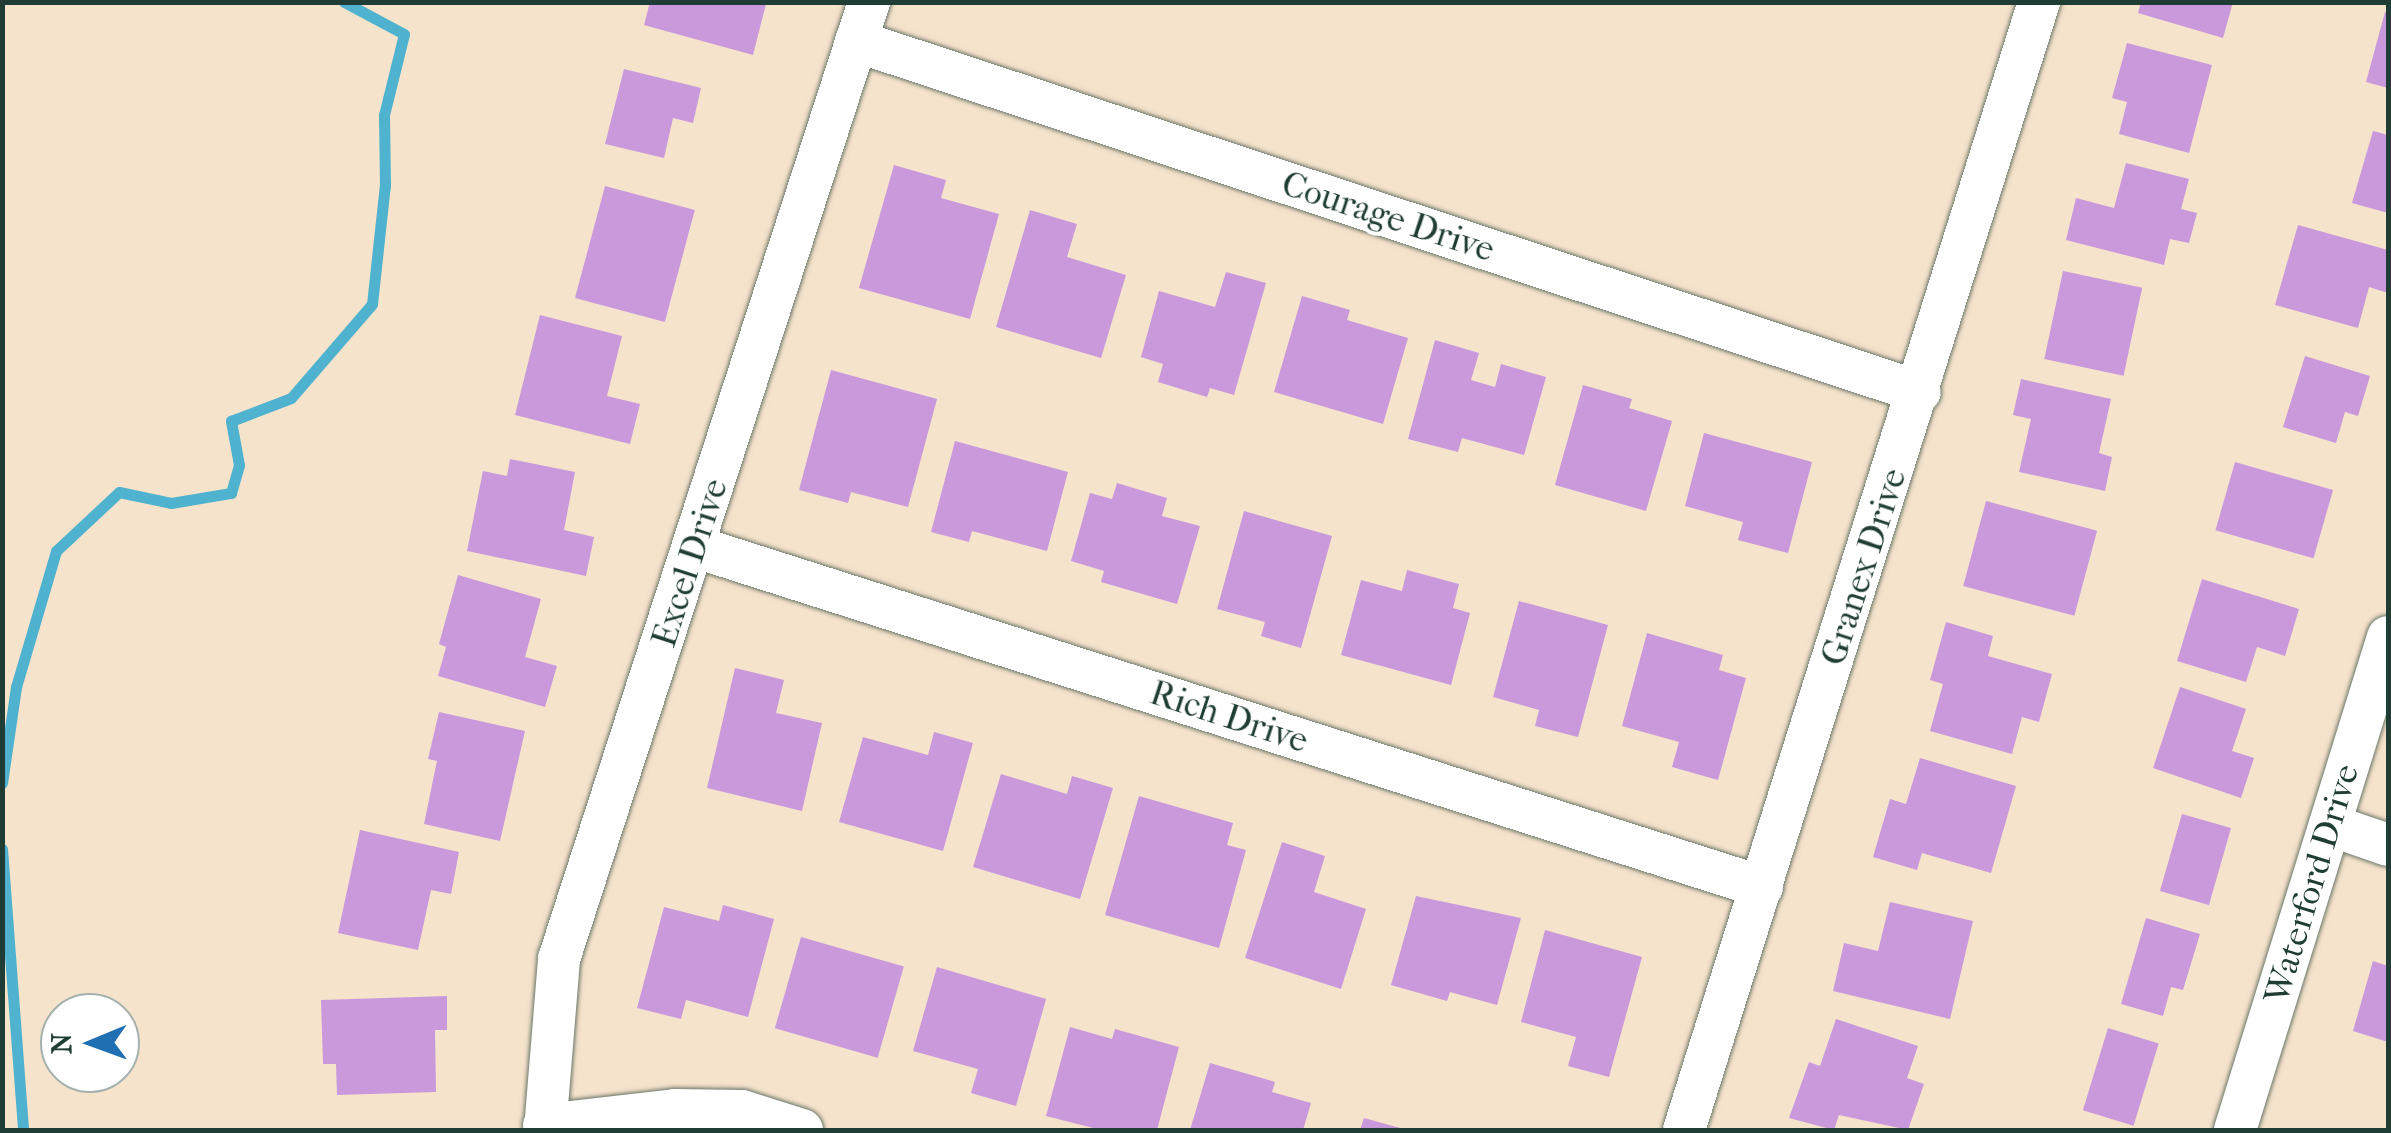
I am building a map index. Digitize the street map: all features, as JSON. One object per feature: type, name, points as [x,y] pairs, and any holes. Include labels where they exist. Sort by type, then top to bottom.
[{"type":"street","name":"Granex Drive","points":[[1684,1130],[1920,392],[2039,2]]},
{"type":"street","name":"Courage Drive","points":[[862,22],[1920,392]]},
{"type":"street","name":"Excel Drive","points":[[545,1128],[559,959],[696,547],[862,22]]},
{"type":"street","name":"Rich Drive","points":[[696,547],[1762,887]]},
{"type":"street","name":"Waterford Drive","points":[[2235,1130],[2388,637]]},
{"type":"street","points":[[2330,825],[2388,845]]},
{"type":"street","points":[[545,1128],[692,1110],[742,1111],[802,1130]]},
{"type":"building","points":[[650,2],[766,4],[753,55],[644,25]]},
{"type":"building","points":[[2141,2],[2233,2],[2223,38],[2138,13]]},
{"type":"building","points":[[2385,12],[2388,13],[2388,88],[2366,82]]},
{"type":"building","points":[[2127,43],[2212,65],[2189,153],[2119,134],[2127,102],[2112,98]]},
{"type":"building","points":[[624,69],[701,88],[693,123],[673,118],[664,158],[605,144]]},
{"type":"building","points":[[2373,131],[2388,135],[2388,213],[2352,203]]},
{"type":"building","points":[[2126,163],[2189,179],[2181,209],[2197,213],[2189,243],[2170,239],[2164,265],[2066,240],[2076,198],[2114,208]]},
{"type":"building","points":[[894,165],[946,180],[941,198],[999,214],[970,319],[859,288]]},
{"type":"building","points":[[605,186],[695,210],[665,322],[575,298]]},
{"type":"building","points":[[1030,210],[1077,224],[1067,257],[1126,275],[1101,358],[996,327]]},
{"type":"building","points":[[2298,225],[2388,250],[2388,293],[2369,287],[2358,328],[2275,305]]},
{"type":"building","points":[[2063,271],[2142,288],[2124,376],[2044,359]]},
{"type":"building","points":[[1226,272],[1266,283],[1234,395],[1210,388],[1207,397],[1158,382],[1163,364],[1141,357],[1159,291],[1215,307]]},
{"type":"building","points":[[1302,296],[1350,310],[1347,320],[1408,338],[1383,424],[1274,392]]},
{"type":"building","points":[[540,315],[622,336],[607,396],[640,404],[630,444],[515,415]]},
{"type":"building","points":[[1435,340],[1479,353],[1471,380],[1495,387],[1501,364],[1546,377],[1524,455],[1462,438],[1458,452],[1408,439]]},
{"type":"building","points":[[2305,356],[2370,376],[2358,416],[2345,412],[2336,443],[2283,427]]},
{"type":"building","points":[[831,370],[937,399],[908,507],[851,492],[848,503],[799,490]]},
{"type":"building","points":[[2021,379],[2111,399],[2099,453],[2112,457],[2105,491],[2019,472],[2031,419],[2013,415]]},
{"type":"building","points":[[1583,385],[1632,399],[1629,408],[1672,421],[1646,511],[1555,485]]},
{"type":"building","points":[[1704,433],[1812,462],[1788,553],[1738,540],[1743,522],[1685,506]]},
{"type":"building","points":[[955,441],[1068,472],[1047,551],[972,531],[969,542],[931,532]]},
{"type":"building","points":[[510,459],[575,472],[564,530],[594,537],[586,576],[467,551],[483,471],[507,476]]},
{"type":"building","points":[[2235,462],[2333,490],[2313,558],[2215,530]]},
{"type":"building","points":[[1117,483],[1167,498],[1162,516],[1200,526],[1177,604],[1101,582],[1104,571],[1071,561],[1090,493],[1112,499]]},
{"type":"building","points":[[1986,501],[2097,531],[2074,616],[1963,586]]},
{"type":"building","points":[[1244,511],[1332,536],[1301,648],[1261,636],[1265,622],[1217,609]]},
{"type":"building","points":[[1407,570],[1459,584],[1453,608],[1470,613],[1451,685],[1341,655],[1361,580],[1402,591]]},
{"type":"building","points":[[458,575],[541,599],[525,657],[557,666],[545,707],[438,676],[446,647],[439,644]]},
{"type":"building","points":[[2202,579],[2299,609],[2285,656],[2257,647],[2246,682],[2177,661]]},
{"type":"building","points":[[1519,601],[1608,625],[1578,737],[1535,726],[1539,710],[1493,697]]},
{"type":"building","points":[[1946,622],[1993,636],[1988,656],[2052,674],[2039,722],[2022,717],[2012,754],[1930,731],[1943,684],[1930,680]]},
{"type":"building","points":[[1647,633],[1723,655],[1719,670],[1746,678],[1718,780],[1672,767],[1679,742],[1622,726]]},
{"type":"building","points":[[735,668],[784,680],[776,713],[822,723],[802,811],[707,788]]},
{"type":"building","points":[[2180,687],[2246,709],[2232,751],[2254,758],[2241,798],[2153,768]]},
{"type":"building","points":[[439,712],[525,731],[500,841],[424,824],[437,761],[428,759]]},
{"type":"building","points":[[934,732],[973,743],[943,851],[839,822],[863,737],[928,755]]},
{"type":"building","points":[[1920,758],[2016,786],[1991,873],[1922,853],[1917,870],[1873,857],[1890,799],[1906,804]]},
{"type":"building","points":[[1001,774],[1067,794],[1072,776],[1113,788],[1080,899],[973,867]]},
{"type":"building","points":[[1139,796],[1233,823],[1227,845],[1246,850],[1219,948],[1105,915]]},
{"type":"building","points":[[2182,814],[2231,828],[2209,905],[2160,891]]},
{"type":"building","points":[[360,830],[459,852],[451,894],[431,890],[418,950],[338,933]]},
{"type":"building","points":[[1282,842],[1325,856],[1314,892],[1366,909],[1341,989],[1245,958]]},
{"type":"building","points":[[1416,896],[1521,918],[1497,1005],[1450,992],[1447,1001],[1391,985]]},
{"type":"building","points":[[1890,902],[1973,921],[1950,1019],[1833,991],[1844,943],[1878,951]]},
{"type":"building","points":[[723,905],[774,919],[748,1017],[686,1000],[681,1019],[637,1008],[664,907],[719,921]]},
{"type":"building","points":[[2146,918],[2200,934],[2183,990],[2171,987],[2163,1016],[2121,1004]]},
{"type":"building","points":[[1545,930],[1642,957],[1609,1077],[1568,1066],[1576,1037],[1521,1022]]},
{"type":"building","points":[[801,937],[904,966],[878,1058],[775,1028]]},
{"type":"building","points":[[2373,961],[2388,966],[2388,1042],[2353,1031]]},
{"type":"building","points":[[937,967],[1046,999],[1016,1106],[971,1093],[978,1069],[913,1051]]},
{"type":"building","points":[[447,996],[447,1030],[435,1030],[436,1092],[337,1095],[336,1064],[323,1064],[321,1000]]},
{"type":"building","points":[[1836,1019],[1918,1046],[1907,1078],[1924,1084],[1908,1130],[1839,1115],[1834,1130],[1789,1118],[1809,1062],[1820,1066]]},
{"type":"building","points":[[1070,1027],[1112,1039],[1115,1029],[1179,1047],[1157,1130],[1101,1130],[1046,1116]]},
{"type":"building","points":[[2108,1028],[2159,1043],[2134,1126],[2083,1110]]},
{"type":"building","points":[[1210,1063],[1275,1082],[1272,1092],[1311,1103],[1303,1130],[1190,1130]]},
{"type":"building","points":[[1364,1118],[1404,1129],[1404,1130],[1360,1130]]},
{"type":"waterway","points":[[2,783],[16,687],[56,551],[119,492],[171,503],[231,493],[239,465],[231,421],[291,398],[372,304],[385,185],[384,115],[404,34],[344,2]]},
{"type":"waterway","points":[[2,849],[23,1130]]}]
